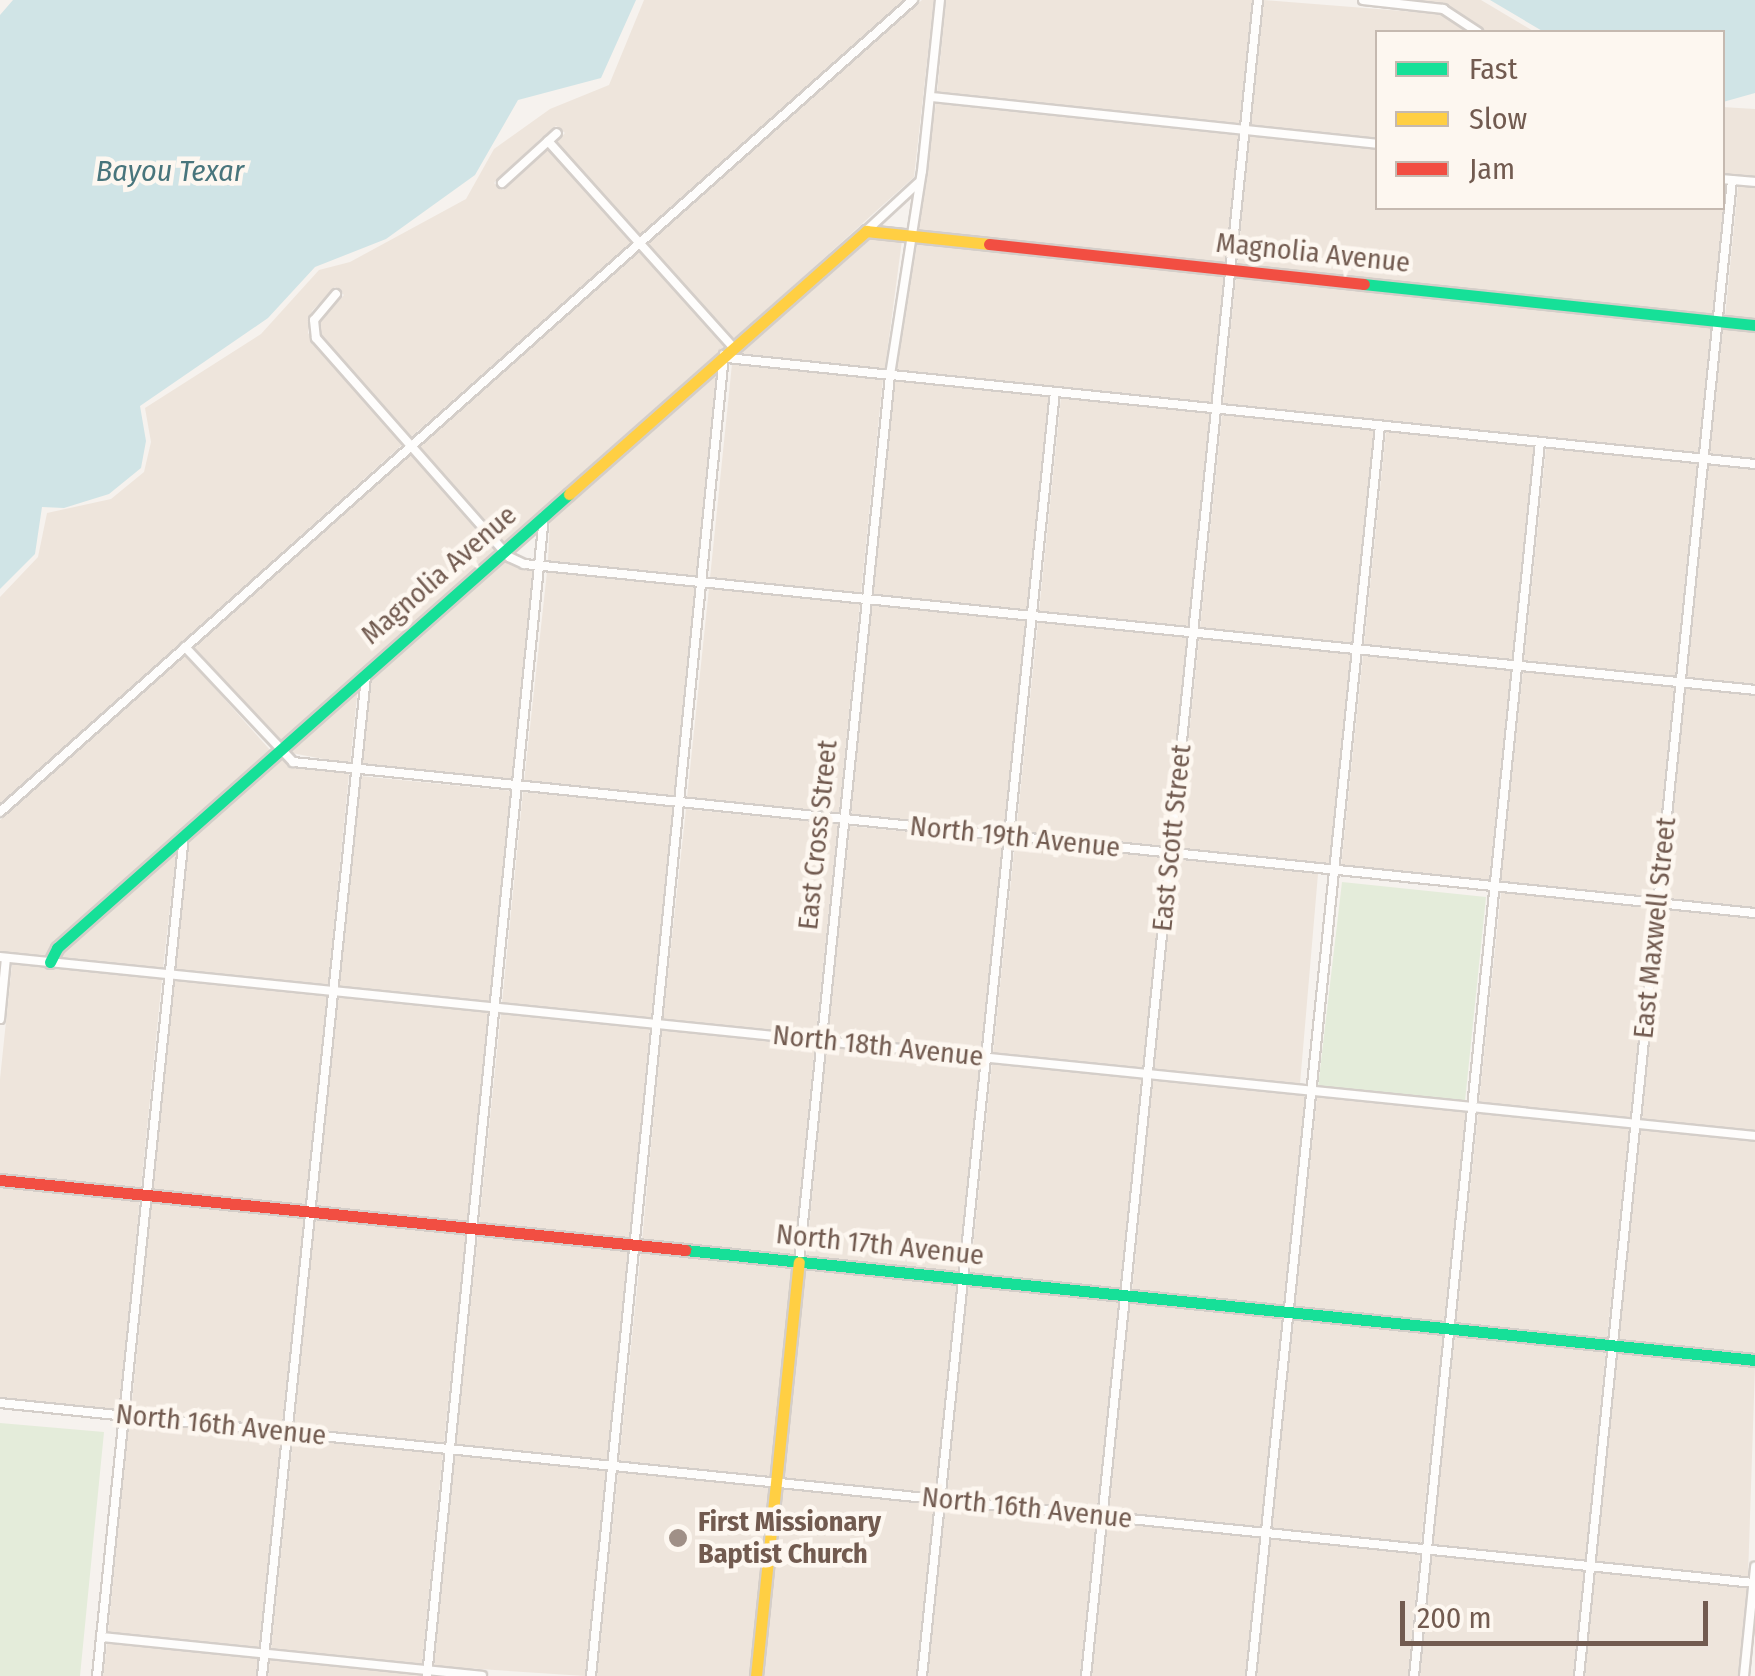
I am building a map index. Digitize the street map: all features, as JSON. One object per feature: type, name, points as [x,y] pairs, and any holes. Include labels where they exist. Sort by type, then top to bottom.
[{"type":"street","points":[[0,812],[914,0]]},
{"type":"street","name":"East Cross Street","points":[[756,1676],[890,375],[908,236],[922,171],[940,0]]},
{"type":"street","name":"East Scott Street","points":[[1086,1676],[1258,0]]},
{"type":"street","points":[[1364,0],[1443,9],[1475,30]]},
{"type":"street","points":[[931,97],[1375,144]]},
{"type":"street","points":[[502,183],[557,134]]},
{"type":"street","points":[[548,141],[728,353],[890,375],[1755,464]]},
{"type":"street","name":"Magnolia Avenue","points":[[50,962],[58,948],[184,834],[915,187],[922,171]]},
{"type":"street","points":[[1727,180],[1755,182]]},
{"type":"street","name":"East Maxwell Street","points":[[1579,1676],[1718,321],[1727,180]]},
{"type":"street","name":"Magnolia Avenue","points":[[866,231],[1755,325]]},
{"type":"street","points":[[336,294],[314,320],[316,338],[516,561],[1755,690]]},
{"type":"street","points":[[591,1676],[728,353]]},
{"type":"street","points":[[922,1676],[1056,392]]},
{"type":"street","points":[[1251,1676],[1380,426]]},
{"type":"street","points":[[1414,1676],[1540,442]]},
{"type":"street","points":[[428,1673],[544,516]]},
{"type":"street","points":[[185,646],[278,751]]},
{"type":"street","points":[[262,1676],[366,673]]},
{"type":"street","name":"North 19th Avenue","points":[[278,751],[294,762],[355,770],[1755,913]]},
{"type":"street","points":[[97,1676],[184,834]]},
{"type":"street","points":[[0,1020],[3,957]]},
{"type":"street","name":"North 18th Avenue","points":[[3,957],[1755,1136]]},
{"type":"street","name":"North 17th Avenue","points":[[0,1180],[1755,1360]]},
{"type":"street","name":"North 16th Avenue","points":[[0,1403],[1754,1583]]},
{"type":"street","points":[[1744,1676],[1755,1566]]},
{"type":"street","points":[[102,1637],[482,1676]]},
{"type":"shaded area","points":[[644,0],[905,0],[639,236],[556,142],[565,133],[556,126],[540,139],[494,183],[503,190],[548,149],[631,243],[410,438],[321,335],[319,322],[344,295],[335,287],[312,311],[308,333],[402,445],[0,804],[0,597],[38,557],[47,513],[111,499],[144,472],[151,442],[145,408],[261,334],[319,270],[350,262],[466,199],[494,149],[550,109],[609,85]]},
{"type":"shaded area","points":[[922,0],[934,0],[914,177],[733,340],[647,244]]},
{"type":"shaded area","points":[[946,0],[1253,0],[1240,124],[937,93]]},
{"type":"shaded area","points":[[1264,0],[1441,14],[1465,30],[1375,30],[1375,138],[1251,125]]},
{"type":"shaded area","points":[[1409,0],[1481,0],[1532,30],[1484,30],[1446,5]]},
{"type":"shaded area","points":[[936,103],[1239,134],[1225,263],[915,231]]},
{"type":"shaded area","points":[[1725,107],[1755,109],[1755,177],[1725,174]]},
{"type":"shaded area","points":[[1250,136],[1375,149],[1375,210],[1724,210],[1713,315],[1237,265]]},
{"type":"shaded area","points":[[1738,186],[1755,188],[1755,320],[1725,317]]},
{"type":"shaded area","points":[[868,236],[902,240],[885,369],[735,353]]},
{"type":"shaded area","points":[[913,241],[1224,274],[1211,403],[896,370]]},
{"type":"shaded area","points":[[639,251],[725,347],[504,542],[419,446]]},
{"type":"shaded area","points":[[1236,275],[1712,326],[1698,453],[1223,404]]},
{"type":"shaded area","points":[[1723,327],[1755,330],[1755,459],[1710,454]]},
{"type":"shaded area","points":[[732,364],[883,379],[861,593],[710,578]]},
{"type":"shaded area","points":[[720,366],[698,577],[548,561],[550,518]]},
{"type":"shaded area","points":[[895,381],[1049,396],[1027,610],[873,595]]},
{"type":"shaded area","points":[[1061,397],[1210,413],[1188,626],[1039,611]]},
{"type":"shaded area","points":[[1222,414],[1374,430],[1352,643],[1200,628]]},
{"type":"shaded area","points":[[1386,431],[1534,447],[1512,659],[1364,644]]},
{"type":"shaded area","points":[[1546,448],[1697,464],[1675,677],[1524,660]]},
{"type":"shaded area","points":[[411,453],[496,550],[278,743],[193,647]]},
{"type":"shaded area","points":[[1709,465],[1755,469],[1755,685],[1687,678]]},
{"type":"shaded area","points":[[503,558],[535,570],[513,781],[362,765],[372,675]]},
{"type":"shaded area","points":[[547,572],[697,587],[675,797],[524,782]]},
{"type":"shaded area","points":[[709,588],[860,604],[839,814],[687,798]]},
{"type":"shaded area","points":[[872,605],[1026,620],[1004,831],[851,815]]},
{"type":"shaded area","points":[[1038,622],[1187,637],[1165,848],[1016,832]]},
{"type":"shaded area","points":[[1199,638],[1351,654],[1329,864],[1177,849]]},
{"type":"shaded area","points":[[185,655],[270,750],[46,956],[0,952],[0,820]]},
{"type":"shaded area","points":[[1363,655],[1511,669],[1489,880],[1341,866]]},
{"type":"shaded area","points":[[1523,670],[1674,687],[1653,897],[1501,882]]},
{"type":"shaded area","points":[[358,687],[350,764],[286,752]]},
{"type":"shaded area","points":[[1686,688],[1755,695],[1755,908],[1664,898]]},
{"type":"shaded area","points":[[278,759],[349,774],[328,985],[175,970],[190,836]]},
{"type":"shaded area","points":[[360,776],[512,791],[490,1002],[339,986]]},
{"type":"shaded area","points":[[523,792],[674,807],[651,1018],[502,1003]]},
{"type":"shaded area","points":[[686,809],[838,824],[816,1035],[663,1019]]},
{"type":"shaded area","points":[[850,826],[1003,841],[981,1052],[828,1036]]},
{"type":"shaded area","points":[[1015,842],[1164,858],[1143,1069],[993,1053]]},
{"type":"shaded area","points":[[177,848],[163,968],[58,957],[62,951]]},
{"type":"shaded area","points":[[1176,859],[1318,874],[1300,1084],[1154,1070]]},
{"type":"shaded area","points":[[1501,892],[1652,908],[1630,1118],[1479,1102]]},
{"type":"shaded area","points":[[1663,909],[1755,918],[1755,1131],[1642,1120]]},
{"type":"shaded area","points":[[12,964],[162,979],[141,1189],[0,1175],[0,1079]]},
{"type":"shaded area","points":[[174,980],[327,995],[305,1206],[153,1190]]},
{"type":"shaded area","points":[[338,997],[489,1012],[467,1223],[316,1207]]},
{"type":"shaded area","points":[[501,1013],[650,1028],[630,1239],[479,1224]]},
{"type":"shaded area","points":[[662,1029],[815,1045],[794,1256],[642,1241]]},
{"type":"shaded area","points":[[827,1046],[980,1062],[958,1273],[806,1257]]},
{"type":"shaded area","points":[[992,1063],[1141,1079],[1120,1290],[970,1274]]},
{"type":"shaded area","points":[[1153,1080],[1305,1095],[1283,1307],[1132,1291]]},
{"type":"shaded area","points":[[1317,1097],[1466,1111],[1444,1323],[1295,1308]]},
{"type":"shaded area","points":[[1478,1113],[1629,1129],[1607,1340],[1456,1324]]},
{"type":"shaded area","points":[[1641,1130],[1755,1141],[1755,1355],[1619,1341]]},
{"type":"shaded area","points":[[0,1185],[140,1199],[119,1410],[0,1397]]},
{"type":"shaded area","points":[[152,1201],[304,1216],[282,1426],[131,1411]]},
{"type":"shaded area","points":[[315,1217],[466,1233],[444,1443],[294,1428]]},
{"type":"shaded area","points":[[478,1234],[629,1250],[607,1460],[456,1444]]},
{"type":"shaded area","points":[[641,1251],[793,1267],[771,1477],[619,1461]]},
{"type":"shaded area","points":[[804,1268],[957,1283],[935,1494],[782,1478]]},
{"type":"shaded area","points":[[968,1285],[1119,1300],[1097,1510],[947,1495]]},
{"type":"shaded area","points":[[1130,1301],[1282,1317],[1261,1527],[1109,1512]]},
{"type":"shaded area","points":[[1294,1318],[1443,1334],[1421,1544],[1272,1528]]},
{"type":"shaded area","points":[[1455,1335],[1606,1350],[1585,1561],[1433,1545]]},
{"type":"shaded area","points":[[1618,1351],[1755,1366],[1748,1577],[1596,1562]]},
{"type":"shaded area","points":[[129,1421],[281,1437],[259,1648],[108,1632]]},
{"type":"shaded area","points":[[293,1438],[443,1453],[422,1665],[271,1649]]},
{"type":"shaded area","points":[[455,1455],[606,1470],[585,1676],[434,1666]]},
{"type":"shaded area","points":[[618,1471],[769,1487],[751,1676],[597,1676]]},
{"type":"shaded area","points":[[781,1488],[934,1504],[916,1676],[762,1676]]},
{"type":"shaded area","points":[[945,1505],[1096,1521],[1080,1676],[928,1676]]},
{"type":"shaded area","points":[[1108,1522],[1260,1538],[1245,1676],[1092,1676]]},
{"type":"shaded area","points":[[1271,1539],[1420,1554],[1408,1676],[1257,1676]]},
{"type":"shaded area","points":[[1432,1555],[1584,1571],[1573,1676],[1420,1676]]},
{"type":"shaded area","points":[[1595,1572],[1747,1588],[1738,1676],[1585,1676]]},
{"type":"shaded area","points":[[107,1643],[258,1658],[256,1676],[103,1676]]},
{"type":"shaded area","points":[[270,1660],[421,1675],[421,1676],[268,1676]]},
{"type":"green space","points":[[1342,882],[1486,897],[1465,1101],[1318,1087]]},
{"type":"green space","points":[[0,1423],[104,1432],[80,1676],[0,1676]]},
{"type":"water","name":"Bayou Texar","points":[[13,0],[636,0],[601,78],[518,100],[475,175],[386,239],[315,267],[268,318],[140,406],[146,441],[141,468],[109,494],[64,508],[42,507],[35,554],[0,589],[0,15]]},
{"type":"water","points":[[1490,0],[1755,0],[1755,93],[1725,101],[1725,30],[1541,30]]},
{"type":"traffic: fast","points":[[1364,284],[1755,325]]},
{"type":"traffic: fast","points":[[50,962],[57,948],[569,494]]},
{"type":"traffic: fast","points":[[685,1250],[1755,1360]]},
{"type":"traffic: slow","points":[[569,494],[866,231],[989,244]]},
{"type":"traffic: slow","points":[[756,1676],[799,1262]]},
{"type":"traffic: jam","points":[[989,244],[1364,284]]},
{"type":"traffic: jam","points":[[0,1180],[685,1250]]},
{"type":"place","name":"First Missionary Baptist Church","points":[[678,1538]]}]
